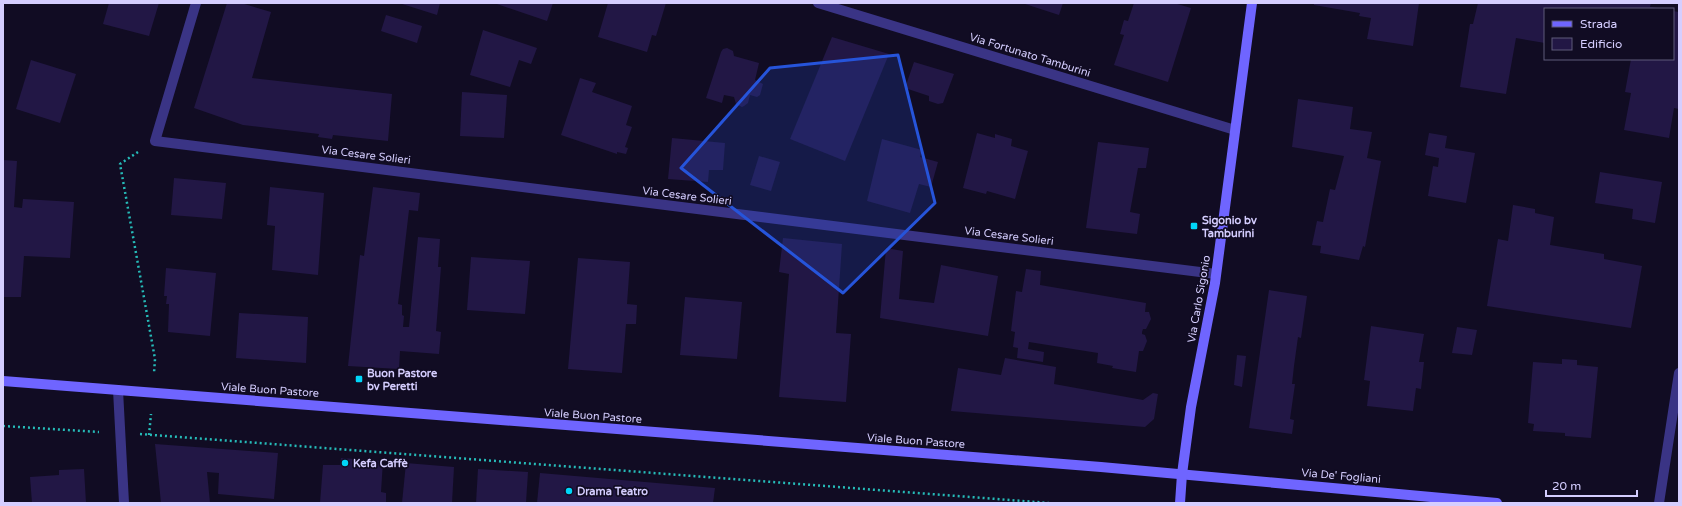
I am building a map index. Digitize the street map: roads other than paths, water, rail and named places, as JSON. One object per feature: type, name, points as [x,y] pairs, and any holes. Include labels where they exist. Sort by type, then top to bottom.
[{"type":"street","name":"Via Cesare Solieri","points":[[196,3],[155,141],[1216,274]]},
{"type":"street","name":"Via Fortunato Tamburini","points":[[818,3],[1235,130]]},
{"type":"street","name":"Via Carlo Sigonio","points":[[1180,503],[1182,474],[1191,407],[1216,274],[1252,3]]},
{"type":"street","points":[[1659,503],[1679,373]]},
{"type":"street","name":"Viale Buon Pastore","points":[[3,381],[1182,474]]},
{"type":"street","points":[[118,390],[124,503]]},
{"type":"street","name":"Via De' Fogliani","points":[[1182,474],[1497,503]]},
{"type":"place","name":"Sigonio bv Tamburini","points":[[1194,226]]},
{"type":"place","name":"Buon Pastore bv Peretti","points":[[359,379]]},
{"type":"place","name":"Kefa Caffè","points":[[345,463]]},
{"type":"place","name":"Drama Teatro","points":[[569,491]]}]
